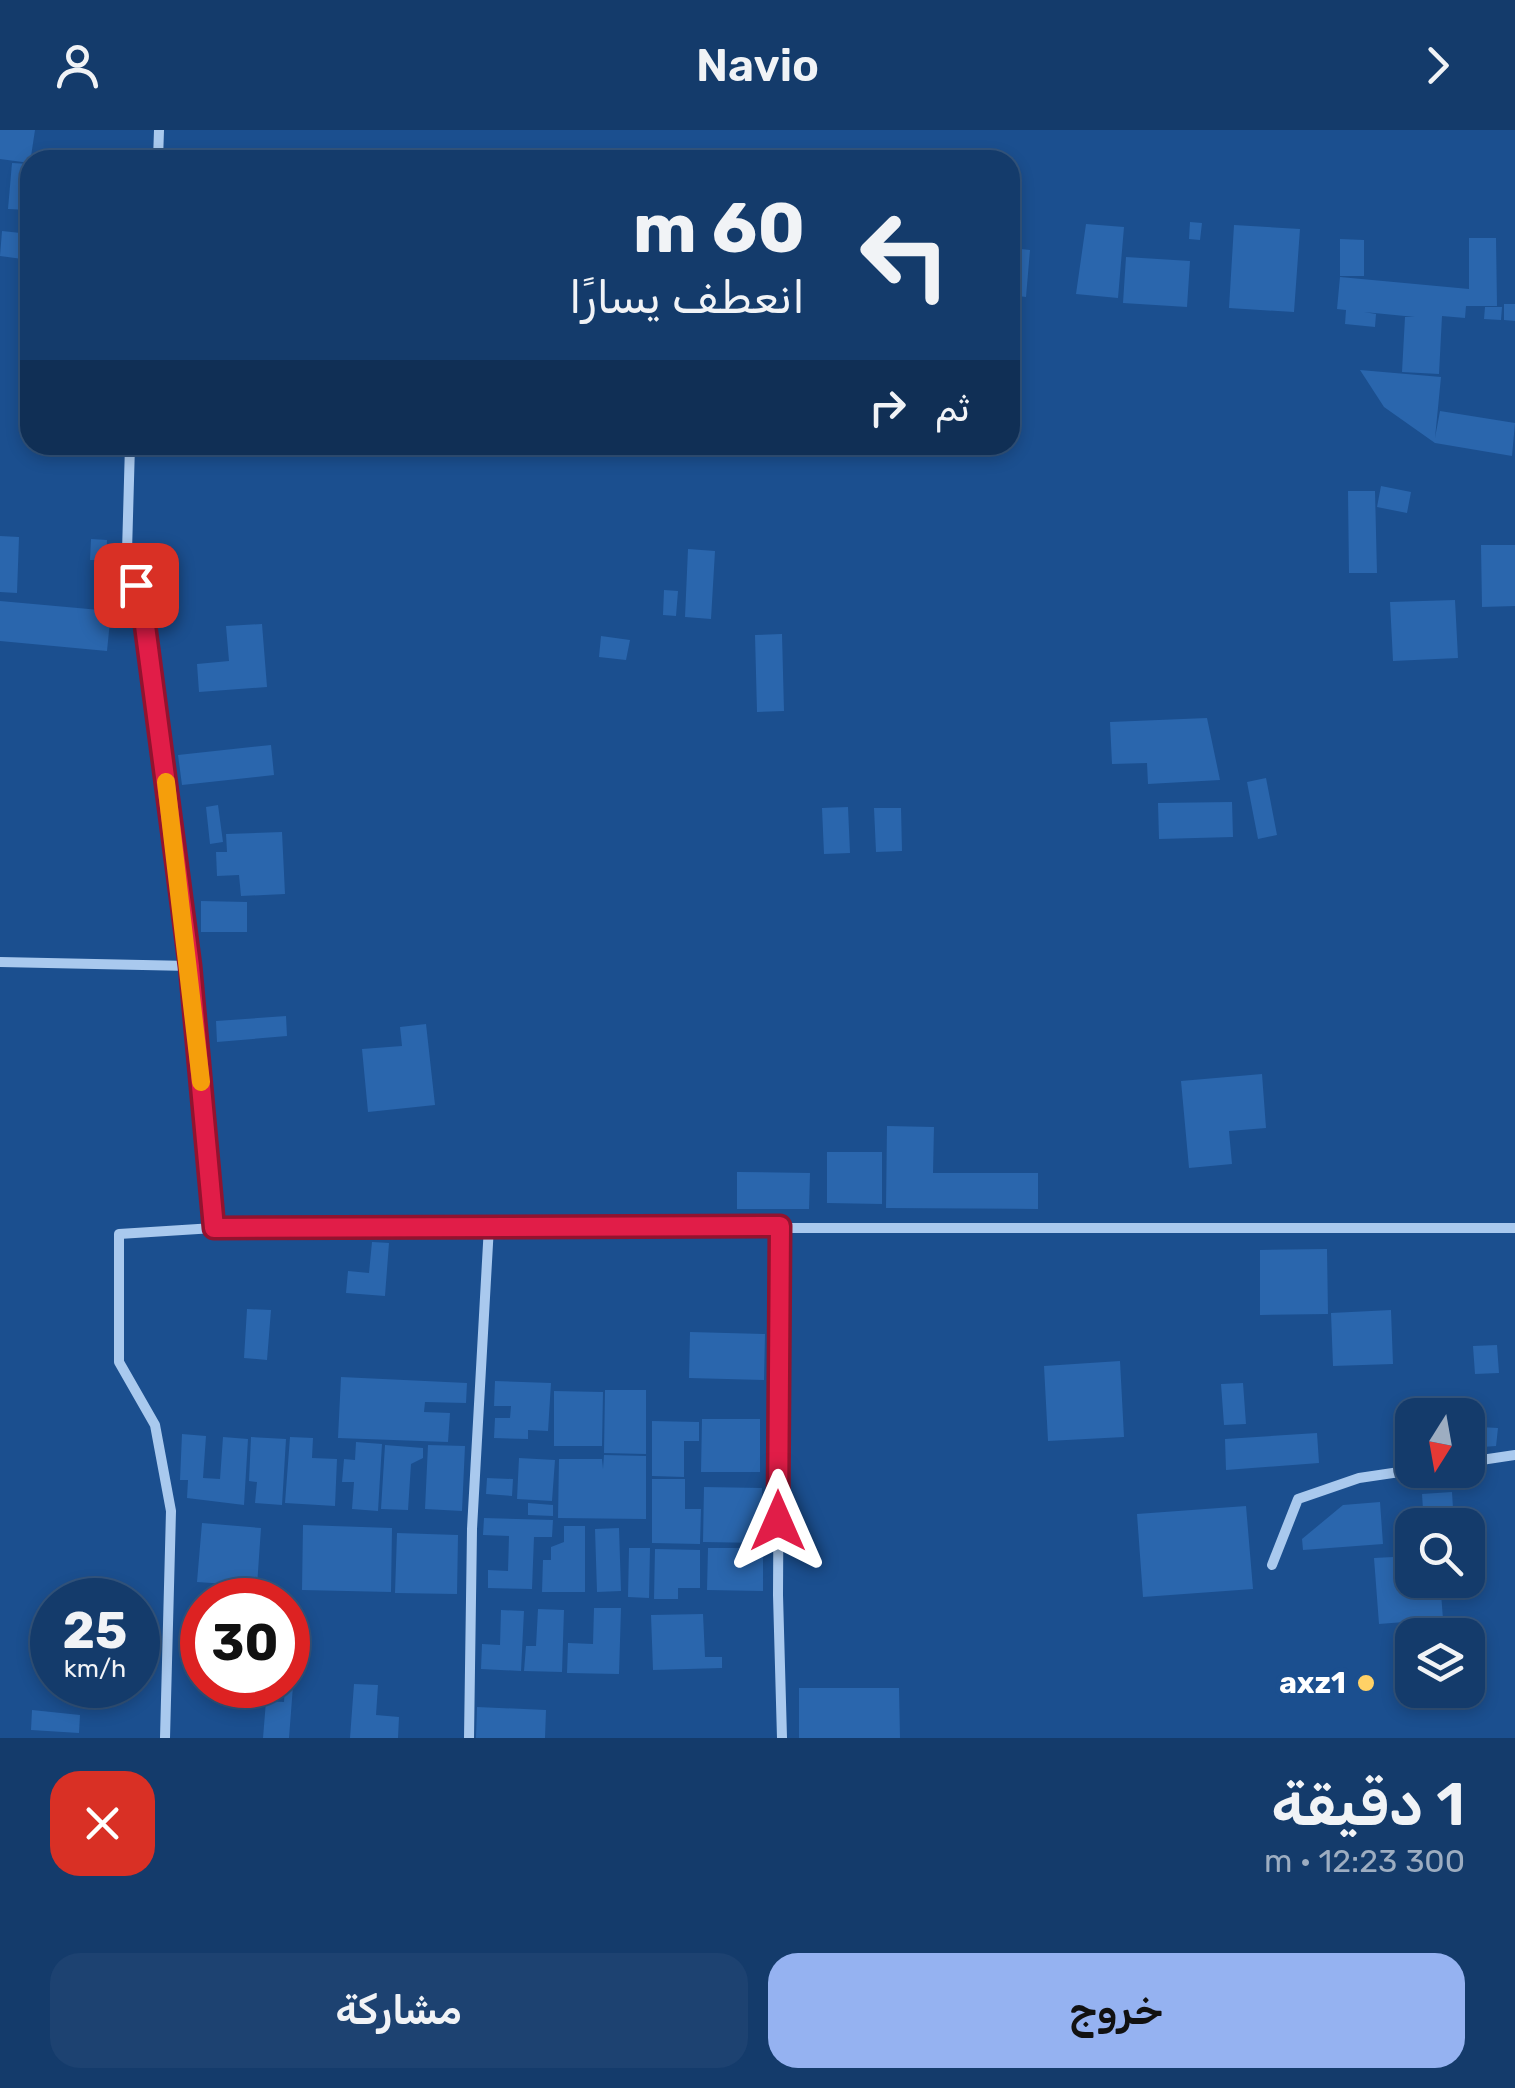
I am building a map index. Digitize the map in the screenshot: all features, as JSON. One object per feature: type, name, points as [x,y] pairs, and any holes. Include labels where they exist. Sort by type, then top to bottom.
[{"type":"street","points":[[129,455],[125,487],[127,552],[144,618],[190,966],[214,1228]]},
{"type":"street","points":[[0,962],[190,966]]},
{"type":"street","points":[[470,1738],[472,1529],[489,1226]]},
{"type":"street","points":[[165,1738],[171,1511],[155,1425],[119,1362],[120,1234],[214,1228],[489,1226],[1515,1228]]},
{"type":"street","points":[[780,1226],[782,1738]]},
{"type":"street","points":[[1485,1459],[1515,1455]]},
{"type":"street","points":[[1272,1565],[1298,1499],[1359,1478],[1395,1473]]},
{"type":"building","points":[[0,130],[35,130],[32,150],[20,150],[20,162],[0,159]]},
{"type":"building","points":[[12,163],[20,163],[20,210],[8,209]]},
{"type":"building","points":[[1190,222],[1202,223],[1200,240],[1189,239]]},
{"type":"building","points":[[1086,224],[1124,227],[1118,298],[1076,294]]},
{"type":"building","points":[[1234,225],[1300,229],[1294,312],[1229,308]]},
{"type":"building","points":[[2,231],[20,233],[20,259],[0,256]]},
{"type":"building","points":[[1469,238],[1496,238],[1497,306],[1466,306],[1465,318],[1442,316],[1439,374],[1402,372],[1405,317],[1415,317],[1364,312],[1376,314],[1375,327],[1345,324],[1346,310],[1337,309],[1340,277],[1469,289]]},
{"type":"building","points":[[1340,239],[1364,240],[1364,276],[1340,276]]},
{"type":"building","points":[[1020,249],[1030,250],[1026,297],[1020,296]]},
{"type":"building","points":[[1126,257],[1190,261],[1187,307],[1123,303]]},
{"type":"building","points":[[1504,304],[1515,304],[1515,321],[1504,320]]},
{"type":"building","points":[[1485,307],[1502,307],[1501,320],[1484,319]]},
{"type":"building","points":[[1360,370],[1441,377],[1435,438],[1440,411],[1515,423],[1512,456],[1435,443],[1384,407]]},
{"type":"building","points":[[1381,486],[1411,492],[1407,513],[1377,507]]},
{"type":"building","points":[[1348,491],[1375,491],[1377,573],[1349,573]]},
{"type":"building","points":[[0,536],[19,537],[17,593],[0,592]]},
{"type":"building","points":[[91,539],[107,540],[106,560],[90,560]]},
{"type":"building","points":[[1481,545],[1515,545],[1515,606],[1482,607]]},
{"type":"building","points":[[688,549],[715,551],[711,619],[685,617]]},
{"type":"building","points":[[664,590],[678,591],[676,616],[663,615]]},
{"type":"building","points":[[1455,600],[1458,658],[1393,661],[1390,602]]},
{"type":"building","points":[[0,601],[111,611],[107,651],[0,641]]},
{"type":"building","points":[[262,624],[267,687],[199,692],[197,664],[229,661],[226,626]]},
{"type":"building","points":[[782,634],[784,711],[757,712],[755,635]]},
{"type":"building","points":[[601,636],[630,640],[626,660],[599,657]]},
{"type":"building","points":[[1207,718],[1220,780],[1148,784],[1147,763],[1112,764],[1110,722]]},
{"type":"building","points":[[271,745],[274,775],[182,785],[178,755]]},
{"type":"building","points":[[1266,778],[1277,835],[1258,839],[1247,782]]},
{"type":"building","points":[[1232,802],[1233,837],[1159,839],[1158,803]]},
{"type":"building","points":[[218,805],[223,842],[210,844],[206,807]]},
{"type":"building","points":[[848,807],[850,853],[824,854],[822,808]]},
{"type":"building","points":[[874,808],[901,808],[902,851],[876,852]]},
{"type":"building","points":[[282,832],[285,894],[241,896],[239,875],[217,876],[216,852],[227,852],[226,834]]},
{"type":"building","points":[[201,901],[247,902],[247,932],[201,932]]},
{"type":"building","points":[[286,1016],[287,1036],[217,1042],[216,1021]]},
{"type":"building","points":[[426,1024],[435,1105],[368,1112],[362,1049],[402,1046],[400,1027]]},
{"type":"building","points":[[1262,1074],[1266,1128],[1229,1131],[1232,1164],[1189,1168],[1181,1081]]},
{"type":"building","points":[[887,1126],[934,1127],[933,1173],[1038,1173],[1038,1209],[886,1208]]},
{"type":"building","points":[[827,1152],[882,1152],[882,1204],[827,1203]]},
{"type":"building","points":[[737,1172],[810,1173],[809,1209],[737,1209]]},
{"type":"building","points":[[372,1242],[389,1243],[385,1296],[346,1293],[348,1271],[369,1273]]},
{"type":"building","points":[[1327,1249],[1328,1314],[1260,1315],[1260,1250]]},
{"type":"building","points":[[247,1309],[271,1310],[267,1360],[244,1358]]},
{"type":"building","points":[[1391,1310],[1393,1364],[1333,1366],[1331,1313]]},
{"type":"building","points":[[690,1332],[765,1334],[764,1380],[689,1378]]},
{"type":"building","points":[[1497,1345],[1499,1373],[1475,1374],[1473,1346]]},
{"type":"building","points":[[1120,1361],[1124,1437],[1048,1441],[1044,1366]]},
{"type":"building","points":[[341,1377],[467,1383],[466,1403],[425,1402],[424,1412],[450,1413],[448,1442],[338,1438]]},
{"type":"building","points":[[495,1381],[551,1383],[548,1431],[528,1430],[528,1439],[494,1438],[495,1418],[510,1418],[511,1406],[494,1406]]},
{"type":"building","points":[[1243,1383],[1246,1424],[1224,1425],[1221,1384]]},
{"type":"building","points":[[605,1390],[646,1390],[646,1454],[604,1453]]},
{"type":"building","points":[[554,1391],[603,1392],[602,1446],[554,1446]]},
{"type":"building","points":[[702,1419],[760,1419],[760,1472],[701,1472]]},
{"type":"building","points":[[652,1421],[699,1422],[699,1441],[684,1441],[684,1477],[652,1476]]},
{"type":"building","points":[[1485,1427],[1498,1428],[1496,1446],[1485,1447]]},
{"type":"building","points":[[1317,1433],[1319,1463],[1226,1470],[1225,1439]]},
{"type":"building","points":[[182,1434],[206,1436],[203,1478],[220,1479],[223,1437],[248,1439],[244,1505],[187,1498],[188,1480],[180,1480]]},
{"type":"building","points":[[251,1437],[286,1439],[282,1505],[255,1503],[257,1482],[249,1481]]},
{"type":"building","points":[[290,1437],[313,1438],[312,1458],[337,1459],[335,1506],[285,1503]]},
{"type":"building","points":[[356,1442],[382,1444],[378,1511],[352,1509],[354,1482],[342,1482],[344,1459],[355,1460]]},
{"type":"building","points":[[385,1445],[423,1448],[423,1458],[411,1464],[408,1510],[381,1509]]},
{"type":"building","points":[[428,1445],[465,1446],[462,1511],[425,1509]]},
{"type":"building","points":[[604,1455],[646,1456],[646,1519],[558,1518],[559,1459],[602,1459],[603,1469]]},
{"type":"building","points":[[519,1458],[555,1460],[552,1501],[517,1499]]},
{"type":"building","points":[[487,1478],[513,1479],[512,1496],[486,1494]]},
{"type":"building","points":[[652,1479],[685,1479],[685,1509],[701,1509],[700,1544],[652,1543]]},
{"type":"building","points":[[704,1487],[762,1488],[761,1543],[703,1542]]},
{"type":"building","points":[[1452,1492],[1453,1508],[1423,1508],[1422,1494]]},
{"type":"building","points":[[1380,1502],[1383,1544],[1303,1550],[1302,1539],[1343,1505]]},
{"type":"building","points":[[528,1503],[553,1505],[553,1516],[528,1515]]},
{"type":"building","points":[[1246,1506],[1253,1589],[1143,1597],[1137,1514]]},
{"type":"building","points":[[484,1518],[553,1520],[552,1537],[534,1537],[532,1589],[488,1588],[488,1570],[508,1571],[509,1536],[483,1535]]},
{"type":"building","points":[[202,1523],[261,1528],[258,1578],[197,1578]]},
{"type":"building","points":[[303,1525],[392,1528],[391,1592],[310,1590],[310,1578],[302,1578]]},
{"type":"building","points":[[564,1526],[585,1526],[585,1592],[542,1592],[543,1560],[551,1560],[551,1547],[564,1542]]},
{"type":"building","points":[[619,1528],[621,1591],[597,1592],[595,1529]]},
{"type":"building","points":[[397,1533],[458,1535],[457,1594],[395,1593]]},
{"type":"building","points":[[629,1548],[650,1548],[649,1598],[628,1597]]},
{"type":"building","points":[[708,1548],[763,1548],[763,1591],[707,1590]]},
{"type":"building","points":[[655,1549],[700,1550],[700,1588],[678,1588],[678,1599],[654,1599]]},
{"type":"building","points":[[1395,1557],[1395,1598],[1441,1598],[1443,1618],[1395,1618],[1395,1623],[1379,1624],[1374,1558]]},
{"type":"building","points":[[594,1608],[621,1608],[619,1674],[567,1673],[568,1643],[593,1644]]},
{"type":"building","points":[[538,1609],[564,1610],[562,1672],[524,1671],[526,1646],[536,1646]]},
{"type":"building","points":[[501,1610],[524,1611],[521,1671],[481,1669],[482,1644],[500,1645]]},
{"type":"building","points":[[703,1614],[705,1657],[722,1657],[722,1668],[653,1670],[651,1615]]},
{"type":"building","points":[[354,1684],[378,1685],[376,1715],[399,1717],[398,1738],[350,1738]]},
{"type":"building","points":[[799,1688],[899,1688],[900,1738],[799,1738]]},
{"type":"building","points":[[477,1707],[546,1710],[545,1738],[476,1738]]},
{"type":"building","points":[[265,1708],[291,1708],[289,1738],[263,1738]]},
{"type":"building","points":[[32,1710],[80,1715],[79,1733],[31,1730]]},
{"type":"slow traffic","points":[[166,782],[201,1082]]},
{"type":"place","name":"axz1","points":[[1366,1683]]},
{"type":"route","points":[[136,585],[144,618],[190,966],[214,1228],[780,1226],[778,1521]]}]
